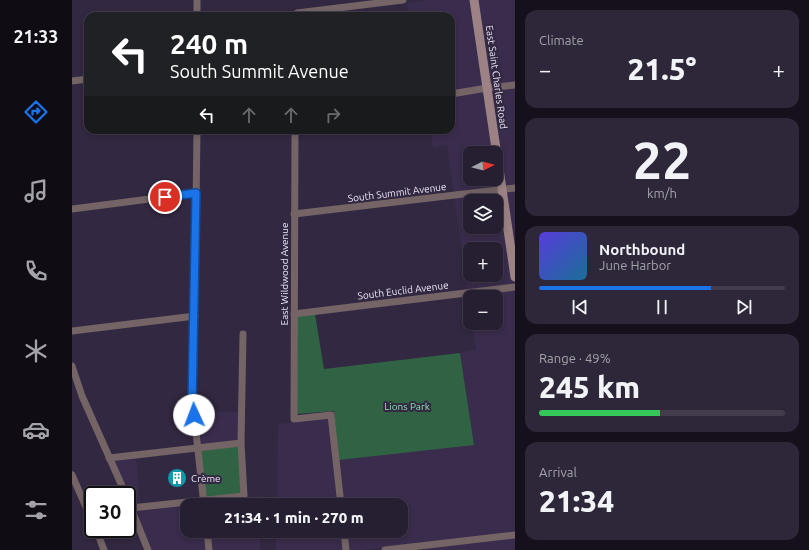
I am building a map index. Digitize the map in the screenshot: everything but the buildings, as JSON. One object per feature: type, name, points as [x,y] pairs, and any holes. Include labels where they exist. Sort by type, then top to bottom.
[{"type":"main road","name":"East Saint Charles Road","points":[[474,0],[515,277]]},
{"type":"street","points":[[197,0],[197,12]]},
{"type":"street","points":[[318,12],[403,0]]},
{"type":"street","points":[[72,81],[84,80]]},
{"type":"street","points":[[455,93],[515,85]]},
{"type":"street","points":[[197,134],[195,316],[192,405],[202,498]]},
{"type":"street","name":"East Wildwood Avenue","points":[[295,134],[294,419],[331,415],[340,498]]},
{"type":"street","name":"South Summit Avenue","points":[[294,214],[515,188]]},
{"type":"street","points":[[72,209],[196,193]]},
{"type":"street","name":"South Euclid Avenue","points":[[294,314],[515,287]]},
{"type":"street","points":[[72,332],[195,316]]},
{"type":"street","points":[[232,498],[244,496],[241,443],[243,334]]},
{"type":"street","points":[[72,366],[82,396],[122,486]]},
{"type":"street","points":[[110,458],[241,443]]},
{"type":"street","points":[[72,475],[75,489],[84,506]]},
{"type":"street","points":[[136,508],[180,505]]},
{"type":"street","points":[[136,520],[148,550]]},
{"type":"street","points":[[385,550],[515,535]]},
{"type":"street","points":[[99,538],[104,550]]},
{"type":"street","points":[[208,538],[209,550]]},
{"type":"street","points":[[345,538],[346,550]]},
{"type":"shaded area","points":[[428,0],[472,0],[493,146],[463,146],[463,186],[499,186],[501,194],[463,194],[463,234],[503,234],[503,211],[515,292],[515,532],[365,550],[348,550],[347,538],[408,538],[408,498],[342,498],[339,460],[474,444],[460,353],[476,349],[473,330],[503,330],[503,290],[467,290],[466,282],[503,282],[503,242],[463,242],[463,258],[447,145],[433,147],[431,134],[455,134],[455,12],[408,12],[407,3]]},
{"type":"shaded area","points":[[476,0],[515,0],[515,186],[504,187],[503,146],[498,146]]},
{"type":"shaded area","points":[[515,189],[515,262],[504,190]]},
{"type":"shaded area","points":[[193,411],[240,412],[239,441],[197,445]]},
{"type":"shaded area","points":[[329,418],[338,498],[277,498],[278,424]]},
{"type":"shaded area","points":[[136,456],[141,506],[136,507],[136,486],[124,486],[112,459]]},
{"type":"shaded area","points":[[259,496],[259,498],[241,498]]},
{"type":"shaded area","points":[[180,505],[180,538],[260,538],[260,550],[150,550],[136,515],[136,510]]},
{"type":"shaded area","points":[[276,538],[343,538],[344,550],[276,550]]},
{"type":"shaded area","points":[[515,538],[515,550],[424,550],[424,548]]},
{"type":"green space","name":"Lions Park","points":[[315,314],[324,369],[460,353],[474,445],[339,460],[334,411],[296,414],[296,316]]},
{"type":"green space","points":[[239,445],[243,494],[205,498],[199,449]]},
{"type":"place","name":"Crème","points":[[177,478]]},
{"type":"route","points":[[165,197],[196,193],[192,405],[194,415]]}]
